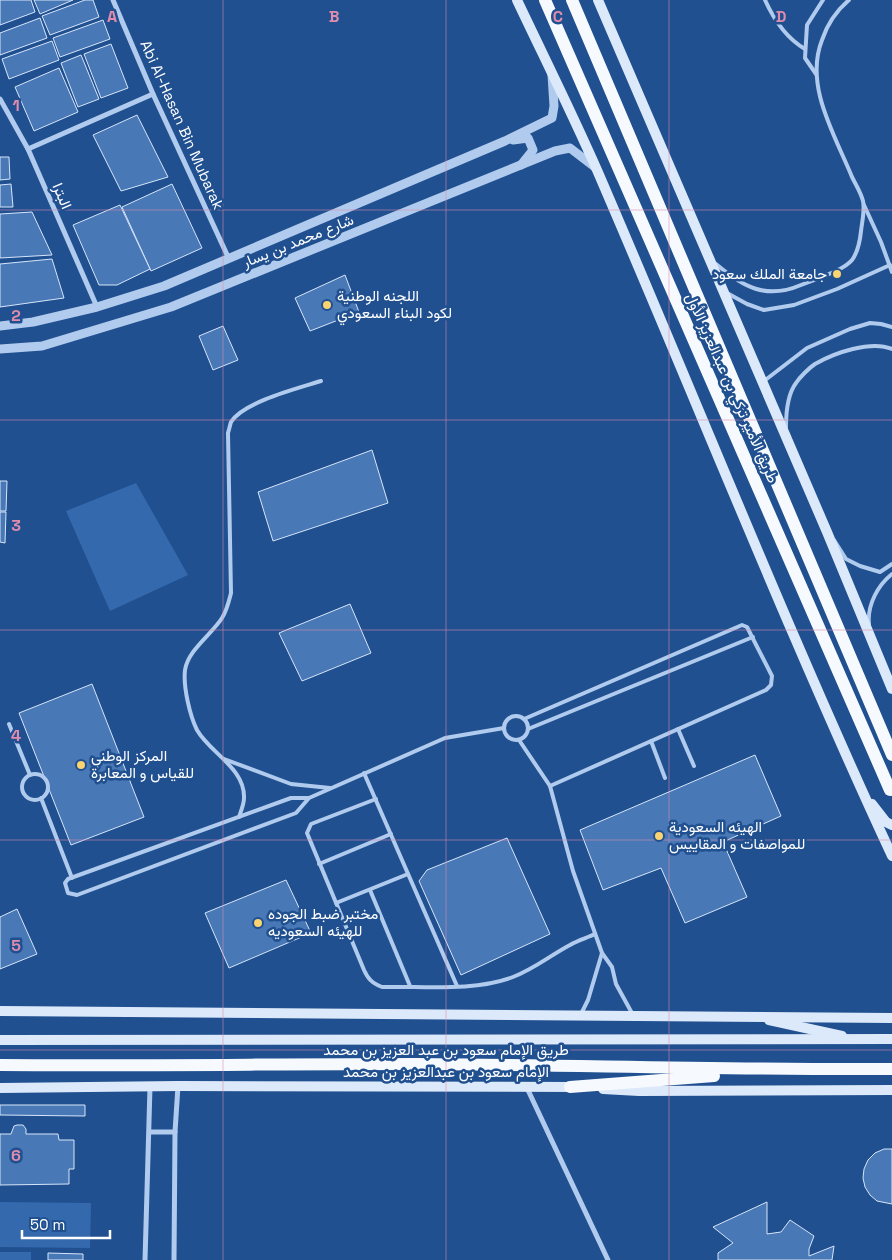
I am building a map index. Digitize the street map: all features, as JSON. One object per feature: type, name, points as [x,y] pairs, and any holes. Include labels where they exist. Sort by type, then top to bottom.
[{"type":"main road","points":[[517,0],[596,168],[754,544],[892,856]]},
{"type":"main road","name":"طريق الأمير تركي بن عبدالعزيز الأول","points":[[545,0],[890,790]]},
{"type":"main road","name":"طريق الأمير تركي بن عبدالعزيز الأول","points":[[572,0],[892,755]]},
{"type":"main road","points":[[598,0],[827,532],[892,689]]},
{"type":"main road","points":[[862,791],[886,822],[892,825]]},
{"type":"main road","points":[[0,1011],[892,1018]]},
{"type":"main road","points":[[746,1016],[858,1040]]},
{"type":"main road","points":[[0,1035],[39,1040]]},
{"type":"main road","name":"طريق الإمام سعود بن عبد العزيز بن محمد","points":[[0,1040],[892,1039]]},
{"type":"main road","name":"طريق الإمام سعود بن عبد العزيز بن محمد","points":[[0,1064],[136,1066],[417,1064],[776,1070],[892,1069]]},
{"type":"main road","points":[[570,1087],[776,1070]]},
{"type":"main road","name":"الإمام سعود بن عبدالعزيز بن محمد","points":[[0,1088],[178,1086],[570,1087],[639,1091],[892,1090]]},
{"type":"street","name":"Abi Al-Hasan Bin Mubarak","points":[[113,0],[153,94],[229,259]]},
{"type":"street","name":"شارع محمد بن يسار","points":[[0,326],[33,322],[96,307],[164,286],[505,141],[552,118],[554,106],[551,72]]},
{"type":"street","points":[[28,149],[153,94]]},
{"type":"street","name":"البترا","points":[[0,98],[28,149],[96,307]]},
{"type":"street","points":[[505,141],[528,138],[533,150],[520,167]]},
{"type":"street","name":"شارع محمد بن يسار","points":[[0,349],[42,346],[171,307],[520,167],[555,151],[570,148],[596,168]]},
{"type":"street","points":[[174,1260],[175,1132],[178,1086]]},
{"type":"street","points":[[145,1260],[150,1087]]},
{"type":"street","points":[[527,1088],[608,1260]]},
{"type":"street","points":[[150,1132],[175,1132]]},
{"type":"lane","points":[[766,0],[787,37],[805,49]]},
{"type":"lane","points":[[816,75],[805,58],[807,25],[823,0]]},
{"type":"lane","points":[[849,0],[827,26],[817,52],[816,75],[819,96],[892,272]]},
{"type":"lane","points":[[709,258],[730,276],[746,286],[765,292],[788,290],[834,272],[852,260],[860,243],[863,202]]},
{"type":"lane","points":[[723,290],[747,304],[764,310],[794,305],[837,289],[890,265]]},
{"type":"lane","points":[[762,382],[807,348],[850,329],[870,323],[892,327]]},
{"type":"lane","points":[[786,437],[786,410],[795,384],[813,365],[861,347],[884,346],[892,349]]},
{"type":"lane","points":[[239,817],[244,799],[242,787],[237,776],[224,759],[215,752],[198,731],[191,713],[186,689],[185,670],[195,649],[224,616],[231,592],[228,433],[231,422],[250,405],[322,381]]},
{"type":"lane","points":[[827,532],[838,545],[846,560],[880,572],[892,564]]},
{"type":"lane","points":[[870,638],[869,617],[873,600],[885,580],[892,574]]},
{"type":"lane","points":[[524,719],[742,625],[747,626],[772,676],[771,685],[766,690],[550,786]]},
{"type":"lane","points":[[528,729],[752,637]]},
{"type":"lane","points":[[512,716],[520,716],[524,719],[528,729],[526,736],[519,740],[512,740],[506,735],[504,728],[506,720],[512,716]]},
{"type":"lane","points":[[9,724],[30,775]]},
{"type":"lane","points":[[309,798],[291,798],[72,878],[64,882],[64,886],[68,893],[77,895],[296,812],[309,798],[445,738],[504,728]]},
{"type":"lane","points":[[678,729],[694,766]]},
{"type":"lane","points":[[519,740],[550,786],[573,871],[595,934],[602,953],[612,967],[616,984],[633,1015]]},
{"type":"lane","points":[[650,741],[665,778]]},
{"type":"lane","points":[[224,759],[291,784],[331,788]]},
{"type":"lane","points":[[37,774],[44,777],[48,783],[48,791],[41,798],[37,800],[30,799],[24,794],[22,787],[24,780],[30,775],[37,774]]},
{"type":"lane","points":[[364,774],[457,986]]},
{"type":"lane","points":[[41,798],[72,878]]},
{"type":"lane","points":[[376,800],[311,824],[307,833],[368,978],[374,984],[382,987],[457,986],[489,983],[513,977],[533,968],[572,944],[595,934]]},
{"type":"lane","points":[[319,864],[391,834]]},
{"type":"lane","points":[[336,903],[408,874]]},
{"type":"lane","points":[[370,890],[410,986]]},
{"type":"lane","points":[[581,1015],[588,1000],[602,953]]},
{"type":"shaded area","points":[[136,483],[188,575],[110,611],[66,511]]},
{"type":"shaded area","points":[[0,1202],[91,1203],[90,1248],[0,1247]]},
{"type":"shaded area","points":[[0,1252],[31,1252],[31,1260],[0,1260]]},
{"type":"building","points":[[0,0],[31,0],[35,12],[0,25]]},
{"type":"building","points":[[34,0],[73,0],[40,14]]},
{"type":"building","points":[[85,0],[93,0],[99,17],[50,35],[42,16]]},
{"type":"building","points":[[40,18],[47,38],[0,55],[0,33]]},
{"type":"building","points":[[103,20],[110,39],[60,57],[53,38]]},
{"type":"building","points":[[52,41],[59,60],[9,79],[2,59]]},
{"type":"building","points":[[111,44],[128,88],[101,98],[84,54]]},
{"type":"building","points":[[81,55],[99,99],[78,107],[61,63]]},
{"type":"building","points":[[59,68],[78,112],[34,131],[15,87]]},
{"type":"building","points":[[137,115],[168,177],[121,191],[93,135]]},
{"type":"building","points":[[0,157],[9,157],[10,179],[0,180]]},
{"type":"building","points":[[11,184],[13,207],[0,207],[0,185]]},
{"type":"building","points":[[172,184],[202,248],[151,271],[122,207]]},
{"type":"building","points":[[120,205],[150,269],[117,285],[99,285],[73,225]]},
{"type":"building","points":[[32,212],[52,255],[0,258],[0,214]]},
{"type":"building","points":[[52,259],[64,298],[0,307],[0,264]]},
{"type":"building","name":"اللجنه الوطنية لكود البناء السعودي","points":[[345,275],[359,312],[310,331],[295,298]]},
{"type":"building","points":[[223,326],[238,360],[213,370],[199,336]]},
{"type":"building","points":[[372,450],[388,503],[273,541],[258,492]]},
{"type":"building","points":[[0,481],[7,481],[6,511],[0,511]]},
{"type":"building","points":[[0,512],[6,512],[5,543],[0,542]]},
{"type":"building","points":[[350,604],[371,653],[302,681],[279,633]]},
{"type":"building","name":"المركز الوطني للقياس و المعابرة","points":[[92,684],[144,817],[71,845],[19,713]]},
{"type":"building","name":"الهيئه السعودية للمواصفات و المقاييس","points":[[755,755],[781,816],[723,842],[747,897],[685,923],[661,868],[603,890],[580,830]]},
{"type":"building","points":[[507,838],[550,934],[461,975],[419,881],[427,870]]},
{"type":"building","name":"مختبر ضبط الجوده للهيئه السعوديه","points":[[286,880],[311,933],[229,968],[205,913]]},
{"type":"building","points":[[17,909],[37,954],[0,969],[0,917]]},
{"type":"building","points":[[0,1105],[85,1105],[85,1116],[0,1115]]},
{"type":"building","points":[[23,1125],[26,1129],[26,1134],[58,1134],[59,1140],[74,1140],[74,1169],[69,1169],[69,1184],[0,1185],[0,1134],[11,1134],[14,1126]]},
{"type":"building","points":[[884,1149],[892,1149],[892,1204],[877,1201],[870,1195],[865,1187],[863,1178],[868,1160],[875,1153]]},
{"type":"building","points":[[767,1202],[767,1234],[781,1232],[790,1220],[814,1236],[809,1249],[809,1256],[834,1246],[832,1260],[718,1260],[718,1253],[733,1243],[713,1227]]},
{"type":"building","points":[[48,1253],[83,1254],[83,1260],[48,1260]]},
{"type":"place","name":"جامعة الملك سعود","points":[[837,274]]},
{"type":"place","name":"اللجنه الوطنية لكود البناء السعودي","points":[[327,305]]},
{"type":"place","name":"المركز الوطني للقياس و المعابرة","points":[[81,765]]},
{"type":"place","name":"الهيئه السعودية للمواصفات و المقاييس","points":[[659,836]]},
{"type":"place","name":"مختبر ضبط الجوده للهيئه السعوديه","points":[[258,923]]}]
